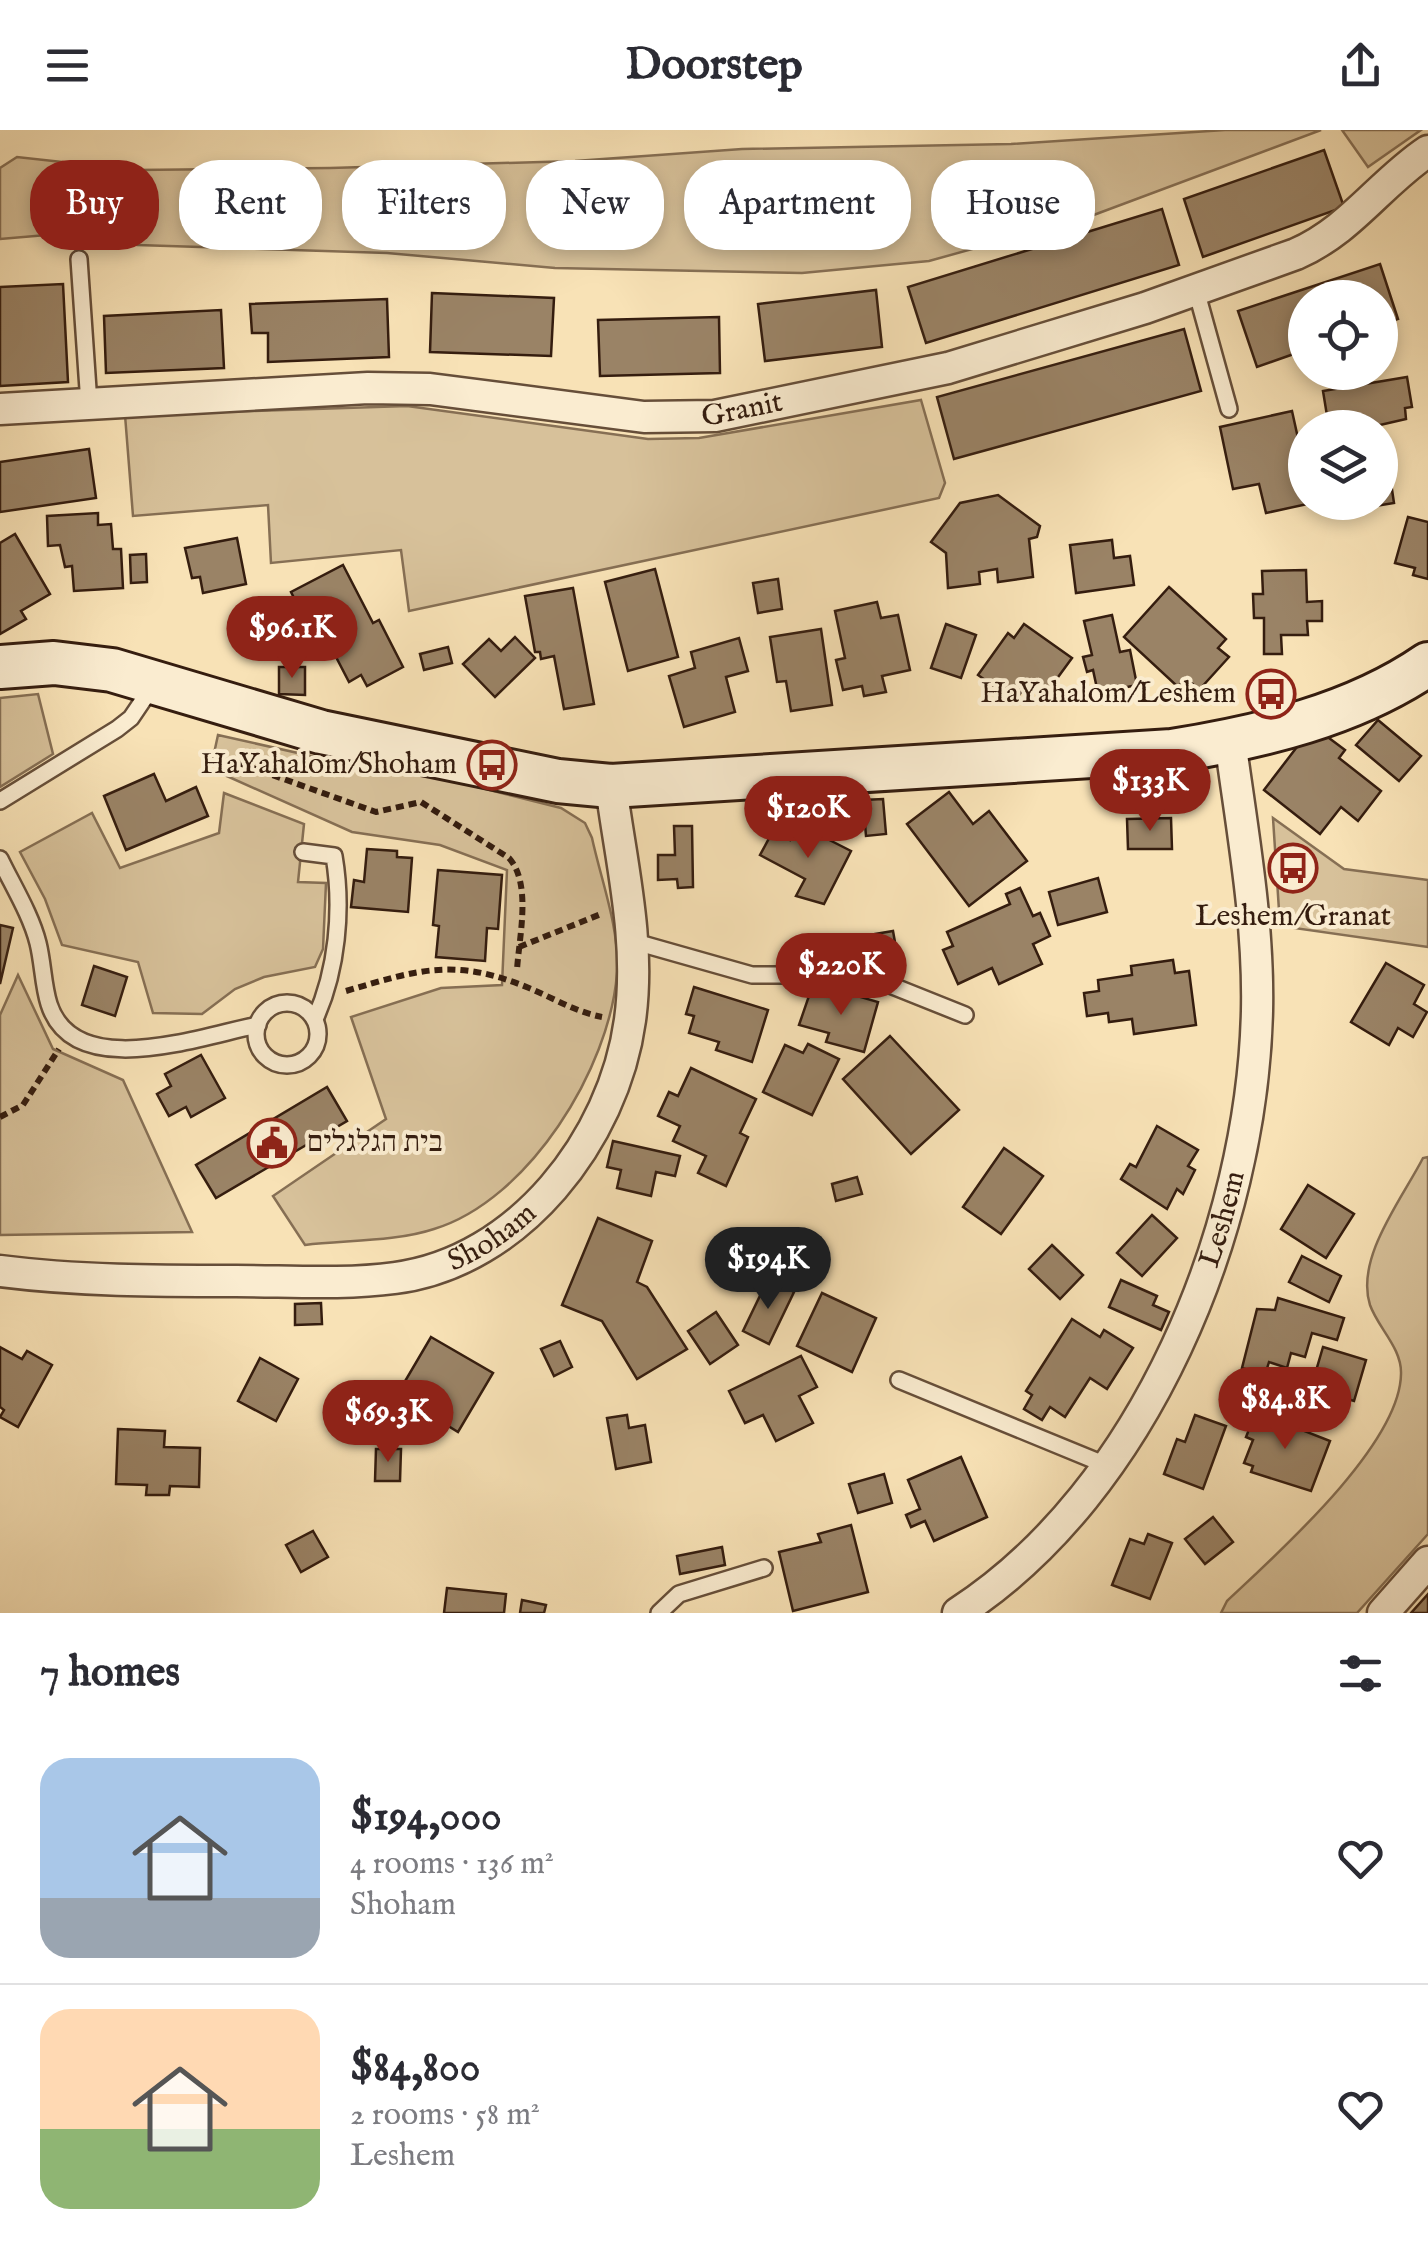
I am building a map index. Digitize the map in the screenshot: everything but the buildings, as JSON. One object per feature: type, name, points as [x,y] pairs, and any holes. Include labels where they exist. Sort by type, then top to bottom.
[{"type":"street","name":"Granit","points":[[0,409],[368,388],[430,389],[644,417],[715,416],[848,392],[948,368],[1196,290],[1323,241],[1428,152]]},
{"type":"street","points":[[0,667],[74,664],[156,682],[322,732],[558,781],[611,786],[1150,754],[1230,740],[1346,707],[1428,664]]},
{"type":"street","name":"Leshem","points":[[958,1613],[1030,1553],[1106,1464],[1148,1402],[1196,1301],[1227,1208],[1245,1131],[1254,1052],[1256,952],[1230,740]]},
{"type":"street","name":"Shoham","points":[[0,1272],[148,1280],[396,1278],[463,1258],[521,1220],[569,1168],[605,1106],[631,1018],[632,942],[611,786]]},
{"type":"street","points":[[1382,1613],[1428,1562]]},
{"type":"lane","points":[[80,260],[89,404]]},
{"type":"lane","points":[[1196,290],[1230,409]]},
{"type":"lane","points":[[0,801],[117,729],[131,718],[156,682]]},
{"type":"lane","points":[[303,852],[334,856],[337,870],[337,940],[325,996],[315,1019]]},
{"type":"lane","points":[[0,859],[38,940],[50,1005],[68,1036],[87,1044],[127,1050],[258,1024]]},
{"type":"lane","points":[[632,942],[752,975],[865,975],[965,1014]]},
{"type":"lane","points":[[286,1002],[306,1008],[315,1019],[319,1033],[313,1052],[288,1065],[273,1062],[262,1052],[256,1039],[258,1024],[268,1008],[286,1002]]},
{"type":"lane","points":[[899,1380],[1106,1464]]},
{"type":"lane","points":[[660,1613],[679,1594],[764,1568]]},
{"type":"path","points":[[236,762],[376,812],[421,802],[508,858],[519,870],[521,886],[517,970]]},
{"type":"path","points":[[518,947],[628,902]]},
{"type":"path","points":[[325,996],[428,968],[485,974],[598,1016],[631,1018]]},
{"type":"path","points":[[0,1118],[23,1105],[68,1036]]},
{"type":"shaded area","points":[[1225,130],[1321,130],[1095,215],[1095,160],[931,160],[931,250],[969,250],[929,261],[802,273],[555,268],[387,253],[293,250],[322,250],[322,168],[342,168],[342,250],[506,250],[506,163],[526,162],[526,250],[664,250],[664,160],[589,160],[742,149],[1011,144]]},
{"type":"shaded area","points":[[1342,130],[1421,130],[1368,167]]},
{"type":"shaded area","points":[[17,157],[44,160],[30,160],[30,236],[0,239],[0,168]]},
{"type":"shaded area","points":[[159,170],[179,170],[179,246],[159,246]]},
{"type":"shaded area","points":[[921,400],[945,483],[939,498],[409,611],[401,550],[271,563],[268,505],[133,516],[125,415],[407,406],[648,439],[699,438]]},
{"type":"shaded area","points":[[38,694],[53,754],[0,787],[0,698]]},
{"type":"shaded area","points":[[218,735],[329,760],[454,781],[561,808],[585,823],[616,939],[617,973],[611,1010],[599,1049],[558,1126],[502,1190],[469,1214],[434,1229],[403,1236],[305,1245],[273,1196],[386,1119],[351,1017],[441,988],[502,985],[507,870],[440,845],[352,832],[220,773],[213,758]]},
{"type":"shaded area","points":[[224,793],[304,824],[298,882],[326,883],[323,949],[315,967],[264,977],[235,989],[202,1014],[153,1013],[138,962],[62,945],[45,899],[20,852],[92,813],[120,868],[219,833]]},
{"type":"shaded area","points":[[1273,818],[1344,869],[1428,880],[1428,947],[1280,926]]},
{"type":"shaded area","points":[[18,975],[53,1049],[123,1080],[192,1232],[0,1235],[0,1015]]},
{"type":"shaded area","points":[[1428,1157],[1428,1534],[1357,1613],[1221,1613],[1227,1601],[1304,1527],[1359,1465],[1395,1402],[1400,1365],[1370,1305],[1369,1268],[1393,1210],[1423,1158]]},
{"type":"place","name":"HaYahalom/Leshem","points":[[1271,694]]},
{"type":"place","name":"HaYahalom/Shoham","points":[[492,765]]},
{"type":"place","name":"Leshem/Granat","points":[[1293,868]]},
{"type":"place","name":"בית הגלגלים","points":[[272,1143]]}]
